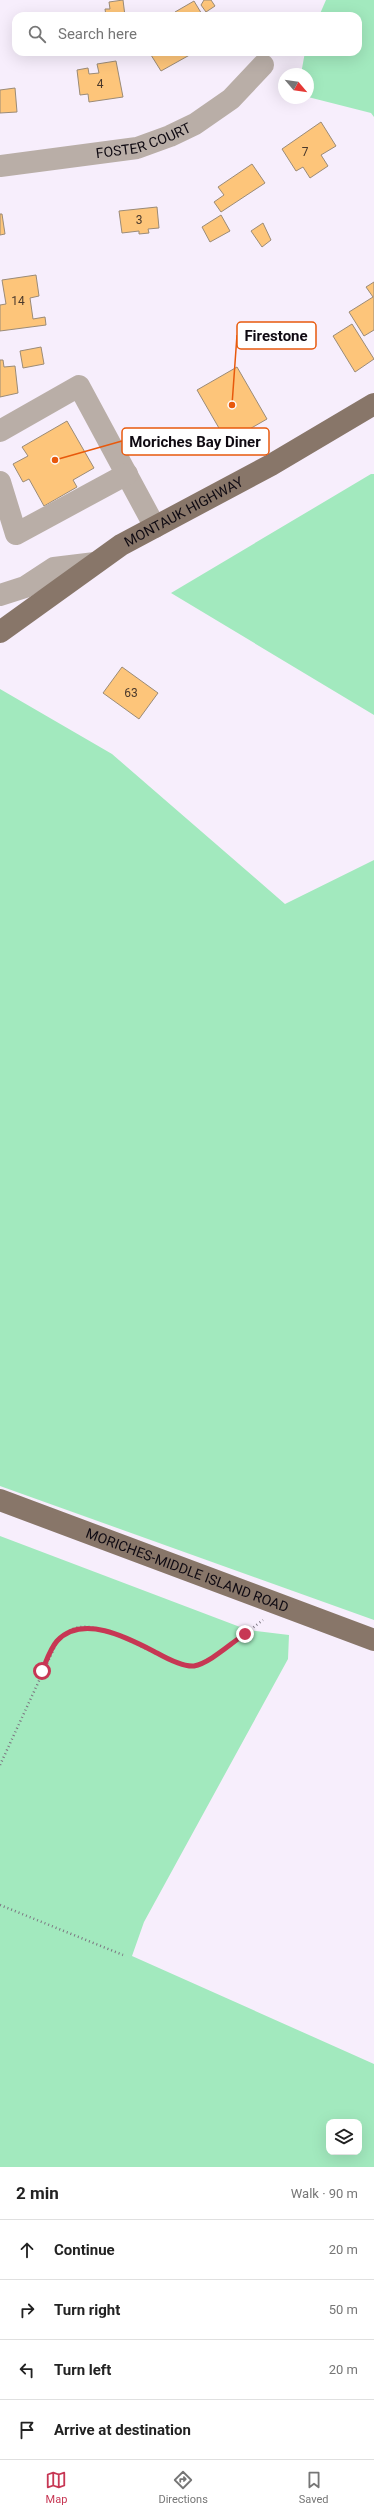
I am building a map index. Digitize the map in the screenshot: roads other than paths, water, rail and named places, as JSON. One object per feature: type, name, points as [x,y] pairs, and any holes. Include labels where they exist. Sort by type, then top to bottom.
[{"type":"main road","name":"MONTAUK HIGHWAY","points":[[0,632],[121,545],[271,466],[374,404]]},
{"type":"main road","name":"MORICHES-MIDDLE ISLAND ROAD","points":[[0,1500],[374,1640]]},
{"type":"street","name":"FOSTER COURT","points":[[0,166],[137,148],[170,136],[195,124],[231,99],[263,65]]},
{"type":"street","points":[[0,431],[79,386],[155,527]]},
{"type":"street","points":[[0,482],[16,534],[127,474]]},
{"type":"street","points":[[0,595],[25,586],[54,568],[95,563]]},
{"type":"place","name":"Firestone","points":[[232,405]]},
{"type":"place","name":"Moriches Bay Diner","points":[[55,460]]}]
